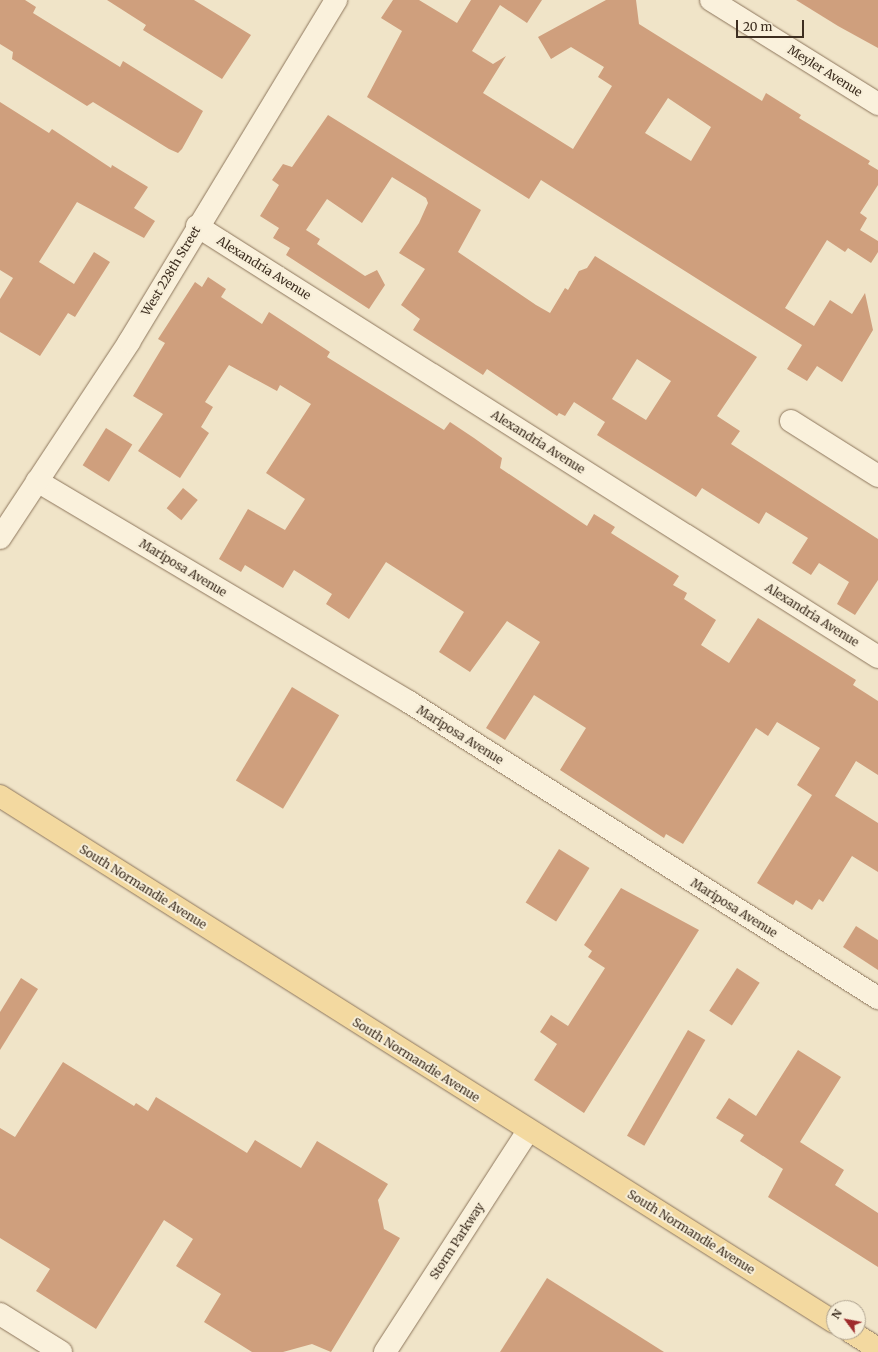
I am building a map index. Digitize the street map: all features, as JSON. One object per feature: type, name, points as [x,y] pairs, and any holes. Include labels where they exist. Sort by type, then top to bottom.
[{"type":"main road","name":"South Normandie Avenue","points":[[0,796],[528,1131],[826,1317]]},
{"type":"main road","points":[[864,1340],[878,1349]]},
{"type":"street","name":"West 228th Street","points":[[0,538],[129,342],[197,226],[336,0]]},
{"type":"street","name":"Meyler Avenue","points":[[711,0],[878,104]]},
{"type":"street","name":"Alexandria Avenue","points":[[197,226],[878,657]]},
{"type":"street","points":[[791,421],[878,476]]},
{"type":"street","name":"Mariposa Avenue","points":[[37,481],[409,702],[878,998]]},
{"type":"street","name":"Storm Parkway","points":[[385,1352],[528,1131]]},
{"type":"street","points":[[0,1314],[61,1352]]},
{"type":"building","points":[[0,0],[25,0],[36,7],[33,13],[120,67],[123,61],[203,111],[182,149],[178,153],[169,149],[93,102],[87,106],[12,59],[13,52],[0,44]]},
{"type":"building","points":[[107,0],[194,0],[251,35],[222,79],[143,30],[146,25]]},
{"type":"building","points":[[393,0],[419,0],[457,23],[471,0],[542,0],[527,23],[500,5],[472,51],[493,64],[506,56],[483,93],[573,149],[612,86],[598,77],[604,67],[571,47],[551,59],[538,37],[606,0],[636,0],[639,24],[762,101],[766,93],[801,115],[799,118],[870,161],[868,164],[878,170],[878,185],[860,213],[867,218],[860,230],[878,241],[878,252],[871,263],[848,248],[845,252],[827,240],[785,308],[814,326],[830,300],[852,314],[865,293],[873,330],[842,382],[817,366],[807,381],[787,369],[802,345],[541,180],[529,199],[367,97],[402,31],[381,18]],"holes":[[[668,98],[711,127],[691,161],[645,133]]]},
{"type":"building","points":[[796,0],[878,0],[878,48],[838,26]]},
{"type":"building","points":[[0,102],[49,133],[52,129],[111,168],[112,165],[148,187],[134,208],[155,221],[144,238],[77,202],[39,262],[74,284],[94,252],[110,262],[75,317],[68,313],[40,356],[0,332],[0,299],[13,278],[0,270]]},
{"type":"building","points":[[328,115],[481,210],[458,252],[550,313],[565,288],[568,290],[579,271],[587,268],[595,256],[757,357],[717,416],[740,431],[731,444],[878,539],[878,580],[855,615],[837,604],[849,582],[819,563],[811,575],[792,563],[808,538],[766,512],[759,524],[702,488],[696,497],[597,435],[605,422],[574,402],[565,416],[559,413],[557,416],[487,369],[483,375],[413,330],[420,319],[401,305],[425,269],[399,253],[419,223],[428,203],[426,198],[392,177],[362,223],[327,199],[306,230],[320,239],[317,244],[365,276],[377,270],[385,285],[369,309],[286,255],[290,248],[273,238],[279,228],[260,216],[279,185],[272,180],[283,164],[292,167]],"holes":[[[637,359],[671,381],[646,420],[612,399]]]},
{"type":"building","points":[[208,277],[226,289],[221,297],[262,324],[269,312],[330,352],[327,357],[444,430],[450,422],[502,458],[500,468],[587,526],[594,514],[615,527],[611,533],[679,576],[673,585],[687,593],[684,599],[716,620],[701,645],[729,663],[758,618],[856,680],[853,685],[878,701],[878,775],[856,761],[835,796],[878,823],[878,872],[852,856],[823,902],[819,899],[812,910],[796,900],[793,905],[757,883],[812,795],[797,785],[820,748],[777,722],[768,736],[756,728],[683,844],[666,834],[664,838],[560,770],[586,728],[534,695],[505,740],[486,728],[540,642],[507,621],[470,672],[439,652],[464,612],[386,562],[349,619],[326,604],[332,594],[294,570],[283,588],[245,565],[241,572],[219,559],[248,509],[285,530],[305,499],[266,473],[311,404],[280,385],[277,391],[229,365],[205,402],[213,407],[201,427],[209,433],[180,478],[138,451],[163,414],[133,396],[165,343],[158,339],[195,282],[202,287]]},
{"type":"building","points":[[106,428],[132,444],[109,482],[83,465]]},
{"type":"building","points":[[183,488],[198,500],[181,520],[167,508]]},
{"type":"building","points":[[292,687],[339,715],[283,809],[236,780]]},
{"type":"building","points":[[559,849],[590,868],[556,922],[526,902]]},
{"type":"building","points":[[621,888],[699,930],[584,1113],[534,1080],[557,1044],[540,1032],[551,1015],[568,1026],[605,968],[588,957],[592,951],[584,945]]},
{"type":"building","points":[[856,926],[878,940],[878,970],[843,947]]},
{"type":"building","points":[[737,968],[760,983],[732,1025],[709,1011]]},
{"type":"building","points":[[21,978],[38,989],[0,1050],[0,1012]]},
{"type":"building","points":[[688,1030],[705,1040],[644,1146],[627,1136]]},
{"type":"building","points":[[798,1050],[841,1077],[800,1142],[844,1170],[835,1185],[878,1213],[878,1267],[768,1197],[783,1169],[740,1141],[744,1135],[716,1118],[729,1098],[756,1116]]},
{"type":"building","points":[[63,1062],[134,1106],[136,1103],[148,1111],[156,1097],[247,1153],[255,1140],[301,1168],[317,1141],[388,1184],[378,1200],[384,1229],[400,1238],[331,1352],[312,1344],[283,1352],[252,1352],[204,1322],[221,1294],[176,1266],[193,1239],[164,1220],[96,1329],[36,1291],[50,1269],[0,1238],[0,1128],[15,1137]]},
{"type":"building","points":[[547,1278],[664,1352],[500,1352]]}]
